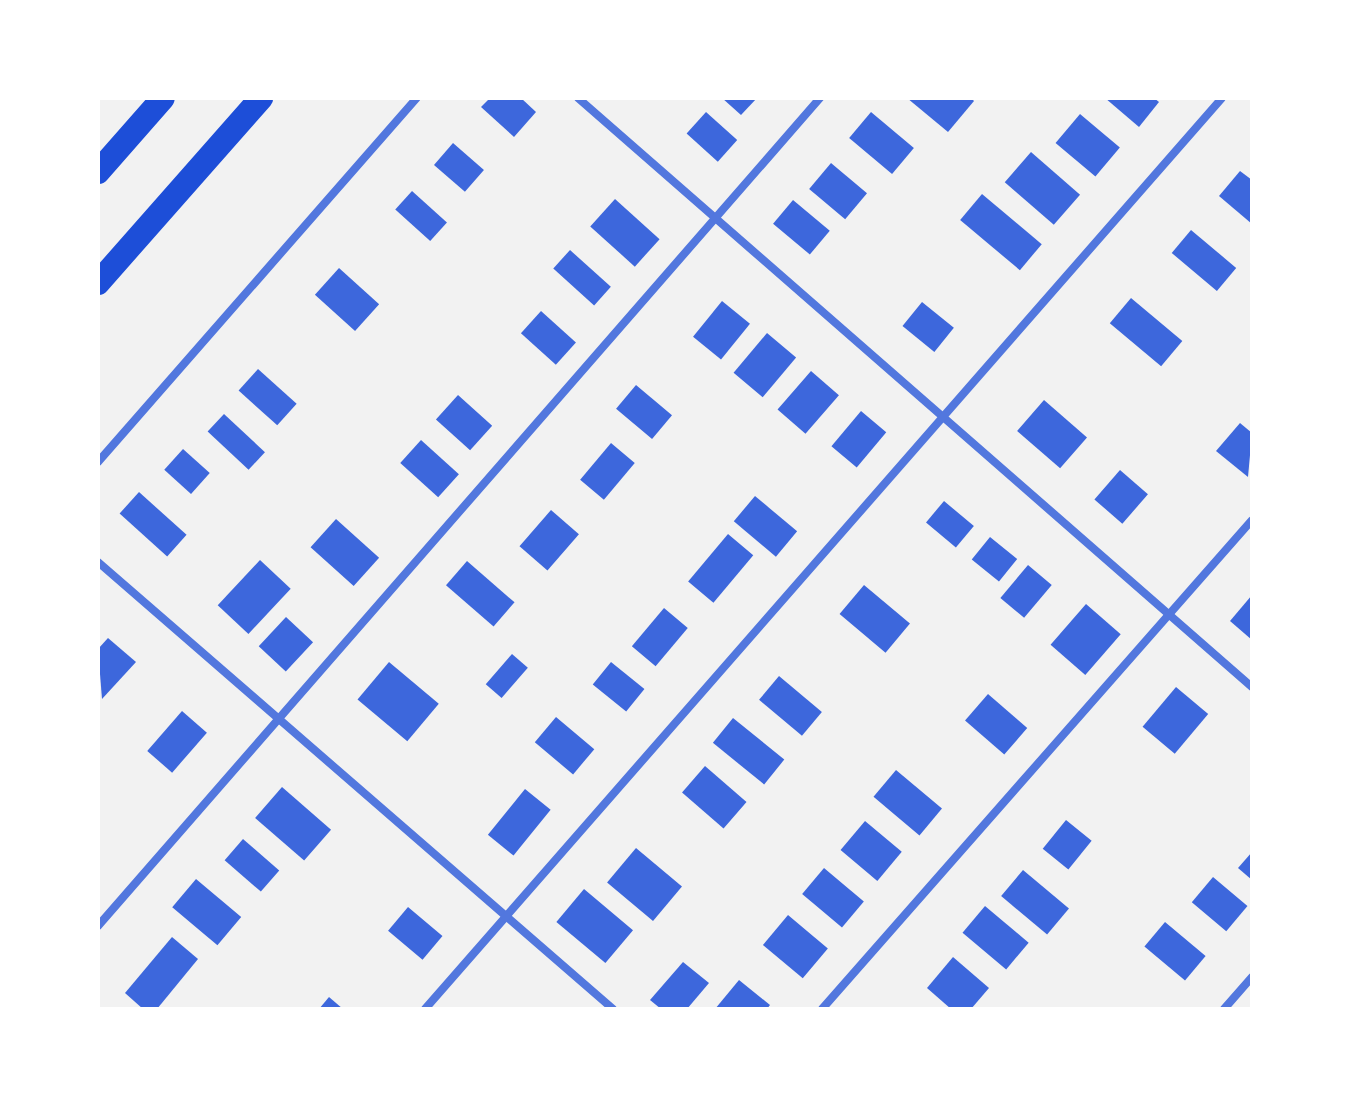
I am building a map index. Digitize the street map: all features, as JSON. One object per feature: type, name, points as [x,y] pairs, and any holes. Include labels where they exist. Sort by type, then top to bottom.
[{"type":"highway","points":[[98,172],[163,98]]},
{"type":"highway","points":[[98,283],[261,98]]},
{"type":"street","points":[[98,462],[417,98]]},
{"type":"street","points":[[578,98],[1252,687]]},
{"type":"street","points":[[98,926],[820,98]]},
{"type":"street","points":[[425,1009],[1222,98]]},
{"type":"street","points":[[822,1009],[1252,520]]},
{"type":"street","points":[[98,562],[613,1009]]},
{"type":"street","points":[[1224,1009],[1252,977]]},
{"type":"building","points":[[490,98],[521,98],[536,112],[514,137],[481,107]]},
{"type":"building","points":[[722,98],[757,98],[741,115]]},
{"type":"building","points":[[907,98],[971,98],[974,101],[948,132]]},
{"type":"building","points":[[1105,98],[1154,98],[1159,102],[1139,127]]},
{"type":"building","points":[[706,112],[737,140],[718,162],[687,134]]},
{"type":"building","points":[[871,112],[914,148],[892,174],[849,138]]},
{"type":"building","points":[[1080,114],[1120,147],[1095,177],[1056,143]]},
{"type":"building","points":[[453,143],[484,170],[465,192],[434,165]]},
{"type":"building","points":[[1031,152],[1080,195],[1054,225],[1005,182]]},
{"type":"building","points":[[831,163],[867,193],[845,219],[809,189]]},
{"type":"building","points":[[1240,171],[1252,180],[1252,224],[1219,196]]},
{"type":"building","points":[[412,191],[447,222],[430,241],[395,210]]},
{"type":"building","points":[[982,194],[1042,244],[1020,270],[960,220]]},
{"type":"building","points":[[615,199],[660,239],[635,267],[590,226]]},
{"type":"building","points":[[793,200],[830,231],[810,255],[773,224]]},
{"type":"building","points":[[1191,230],[1236,268],[1217,291],[1172,253]]},
{"type":"building","points":[[570,250],[611,287],[594,305],[553,269]]},
{"type":"building","points":[[339,268],[379,304],[355,331],[315,295]]},
{"type":"building","points":[[1131,298],[1182,341],[1161,366],[1110,323]]},
{"type":"building","points":[[722,301],[750,324],[721,359],[693,337]]},
{"type":"building","points":[[922,302],[954,328],[934,352],[902,326]]},
{"type":"building","points":[[541,311],[576,342],[556,365],[521,333]]},
{"type":"building","points":[[767,333],[796,357],[763,397],[734,373]]},
{"type":"building","points":[[258,369],[297,404],[277,425],[239,391]]},
{"type":"building","points":[[811,371],[839,395],[805,434],[778,409]]},
{"type":"building","points":[[636,385],[672,415],[652,439],[616,409]]},
{"type":"building","points":[[458,395],[492,426],[470,450],[436,420]]},
{"type":"building","points":[[1044,400],[1087,437],[1060,468],[1017,431]]},
{"type":"building","points":[[861,411],[886,432],[857,467],[831,446]]},
{"type":"building","points":[[224,414],[265,452],[249,470],[208,432]]},
{"type":"building","points":[[1240,423],[1252,433],[1248,477],[1216,451]]},
{"type":"building","points":[[421,440],[459,474],[438,497],[400,463]]},
{"type":"building","points":[[611,443],[635,463],[604,500],[580,480]]},
{"type":"building","points":[[183,449],[210,473],[191,494],[164,470]]},
{"type":"building","points":[[1120,470],[1148,494],[1122,524],[1094,499]]},
{"type":"building","points":[[139,492],[187,535],[167,556],[120,514]]},
{"type":"building","points":[[755,496],[797,531],[776,557],[734,521]]},
{"type":"building","points":[[944,501],[974,526],[956,548],[926,522]]},
{"type":"building","points":[[551,510],[579,534],[547,571],[520,546]]},
{"type":"building","points":[[336,519],[379,558],[354,586],[311,547]]},
{"type":"building","points":[[728,534],[753,555],[713,603],[688,581]]},
{"type":"building","points":[[990,537],[1017,559],[999,582],[972,560]]},
{"type":"building","points":[[260,560],[291,589],[248,634],[218,605]]},
{"type":"building","points":[[467,561],[515,602],[494,626],[446,585]]},
{"type":"building","points":[[1028,565],[1052,585],[1024,618],[1000,598]]},
{"type":"building","points":[[864,585],[910,624],[886,653],[840,614]]},
{"type":"building","points":[[1252,595],[1252,640],[1230,621]]},
{"type":"building","points":[[1086,604],[1121,634],[1085,675],[1051,645]]},
{"type":"building","points":[[664,608],[688,628],[656,666],[632,646]]},
{"type":"building","points":[[286,617],[313,642],[286,671],[259,646]]},
{"type":"building","points":[[108,638],[136,662],[102,699],[98,649]]},
{"type":"building","points":[[512,654],[528,668],[502,698],[486,684]]},
{"type":"building","points":[[389,662],[439,704],[407,741],[358,700]]},
{"type":"building","points":[[611,662],[644,689],[626,712],[593,685]]},
{"type":"building","points":[[779,676],[822,712],[802,736],[759,700]]},
{"type":"building","points":[[1176,687],[1208,714],[1175,754],[1143,727]]},
{"type":"building","points":[[988,694],[1027,728],[1004,755],[965,720]]},
{"type":"building","points":[[182,711],[207,733],[172,773],[147,751]]},
{"type":"building","points":[[556,717],[594,749],[573,774],[535,742]]},
{"type":"building","points":[[733,718],[784,760],[764,784],[713,743]]},
{"type":"building","points":[[705,766],[747,802],[724,828],[682,792]]},
{"type":"building","points":[[896,770],[942,809],[919,835],[874,797]]},
{"type":"building","points":[[282,787],[331,830],[304,861],[255,818]]},
{"type":"building","points":[[525,789],[551,810],[514,856],[488,835]]},
{"type":"building","points":[[1066,820],[1092,841],[1068,870],[1043,849]]},
{"type":"building","points":[[865,821],[902,852],[877,881],[841,850]]},
{"type":"building","points":[[243,839],[279,870],[261,892],[225,860]]},
{"type":"building","points":[[636,848],[682,887],[653,921],[607,882]]},
{"type":"building","points":[[1252,852],[1252,880],[1238,868]]},
{"type":"building","points":[[824,868],[864,901],[842,927],[802,894]]},
{"type":"building","points":[[1023,870],[1069,909],[1047,935],[1001,896]]},
{"type":"building","points":[[1213,877],[1247,906],[1226,931],[1192,902]]},
{"type":"building","points":[[196,879],[241,917],[217,945],[172,907]]},
{"type":"building","points":[[584,889],[633,930],[605,963],[556,922]]},
{"type":"building","points":[[985,906],[1029,943],[1006,969],[963,933]]},
{"type":"building","points":[[408,907],[442,936],[423,960],[388,931]]},
{"type":"building","points":[[788,915],[828,948],[803,978],[763,945]]},
{"type":"building","points":[[1165,922],[1206,956],[1185,981],[1144,947]]},
{"type":"building","points":[[172,937],[198,959],[157,1009],[143,1009],[125,993]]},
{"type":"building","points":[[953,957],[989,988],[971,1009],[951,1009],[927,988]]},
{"type":"building","points":[[683,962],[709,983],[687,1009],[661,1009],[650,1000]]},
{"type":"building","points":[[739,980],[770,1005],[767,1009],[715,1009]]},
{"type":"building","points":[[329,997],[343,1009],[319,1009]]}]
